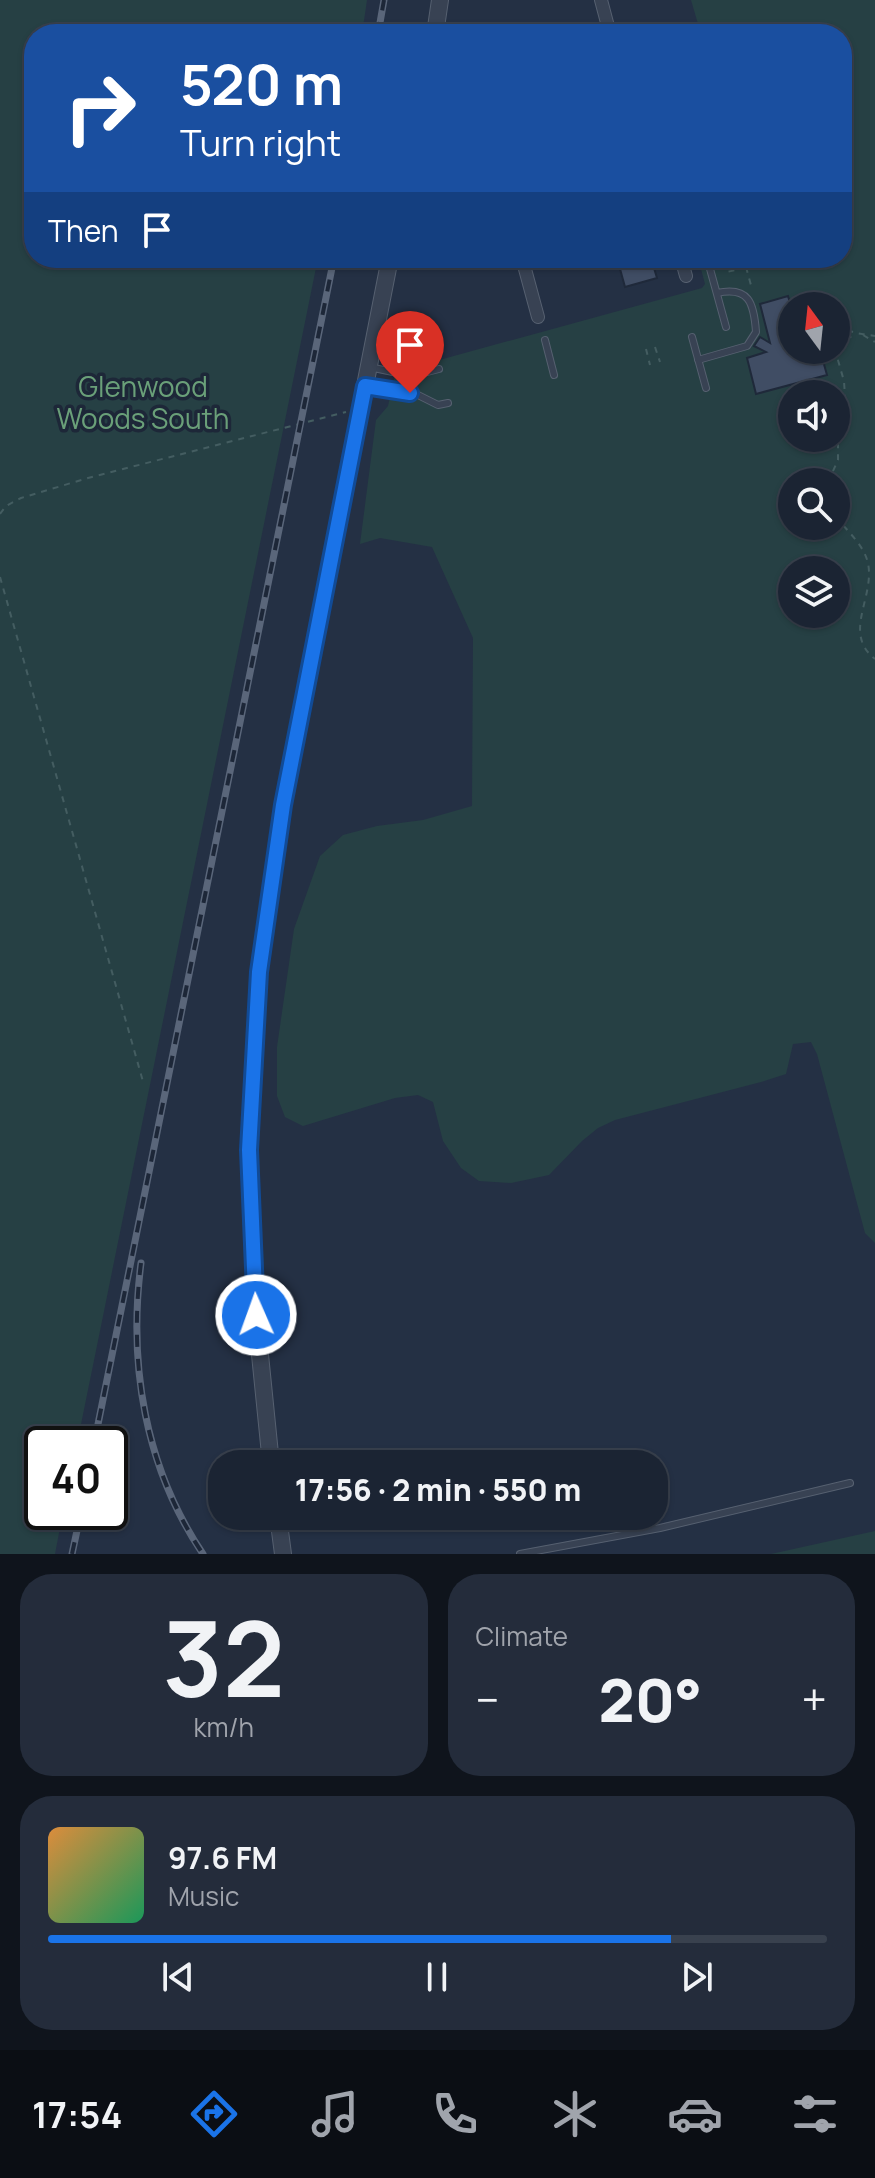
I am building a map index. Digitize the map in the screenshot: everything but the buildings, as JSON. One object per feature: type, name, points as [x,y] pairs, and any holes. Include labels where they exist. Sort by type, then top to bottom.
[{"type":"street","points":[[436,24],[440,0]]},
{"type":"street","points":[[601,0],[607,24]]},
{"type":"street","points":[[270,1450],[256,1315],[249,1150],[259,972],[283,805],[388,268]]},
{"type":"street","points":[[525,268],[538,317]]},
{"type":"street","points":[[684,268],[686,276]]},
{"type":"street","points":[[280,1530],[283,1554]]},
{"type":"lane","points":[[710,268],[726,327]]},
{"type":"lane","points":[[698,360],[747,346],[756,332],[744,295],[735,290],[717,293]]},
{"type":"lane","points":[[692,337],[706,388]]},
{"type":"lane","points":[[545,340],[554,375]]},
{"type":"lane","points":[[369,367],[412,376],[439,369]]},
{"type":"lane","points":[[365,386],[418,395],[438,405],[448,403]]},
{"type":"lane","points":[[520,1554],[660,1528],[850,1483]]},
{"type":"path","points":[[726,268],[727,272],[741,268]]},
{"type":"path","points":[[850,331],[875,336]]},
{"type":"path","points":[[850,338],[856,333]]},
{"type":"path","points":[[862,334],[875,342]]},
{"type":"path","points":[[655,347],[660,362]]},
{"type":"path","points":[[646,349],[650,365]]},
{"type":"path","points":[[834,468],[838,460],[838,429],[845,397],[840,364]]},
{"type":"path","points":[[0,514],[6,506],[21,498],[88,478],[361,409]]},
{"type":"path","points":[[850,533],[866,558],[869,579],[859,636],[862,647],[875,659]]},
{"type":"path","points":[[0,577],[144,1085]]},
{"type":"green space","name":"Glenwood Woods South","points":[[0,0],[367,0],[363,24],[24,24],[24,268],[316,268],[81,1426],[24,1426],[24,1530],[60,1530],[55,1554],[0,1554]]},
{"type":"green space","points":[[691,0],[875,0],[875,1243],[865,1233],[817,1054],[811,1042],[793,1044],[786,1074],[615,1120],[582,1141],[549,1175],[511,1183],[479,1181],[461,1168],[443,1141],[433,1102],[418,1095],[395,1098],[303,1126],[285,1117],[277,1096],[277,1047],[294,929],[320,856],[343,835],[377,826],[423,820],[472,806],[473,638],[432,547],[380,538],[360,544],[376,420],[388,406],[398,361],[432,362],[702,288],[705,284],[701,268],[852,268],[852,24],[698,24]]},
{"type":"green space","points":[[875,1531],[875,1554],[771,1554]]},
{"type":"railway","points":[[380,24],[384,0]]},
{"type":"railway","points":[[98,1426],[332,268]]},
{"type":"railway","points":[[141,1263],[137,1339],[145,1414],[167,1487],[203,1554]]},
{"type":"railway","points":[[72,1554],[77,1530]]},
{"type":"route","points":[[256,1315],[249,1150],[259,972],[283,805],[365,386],[410,393]]}]
